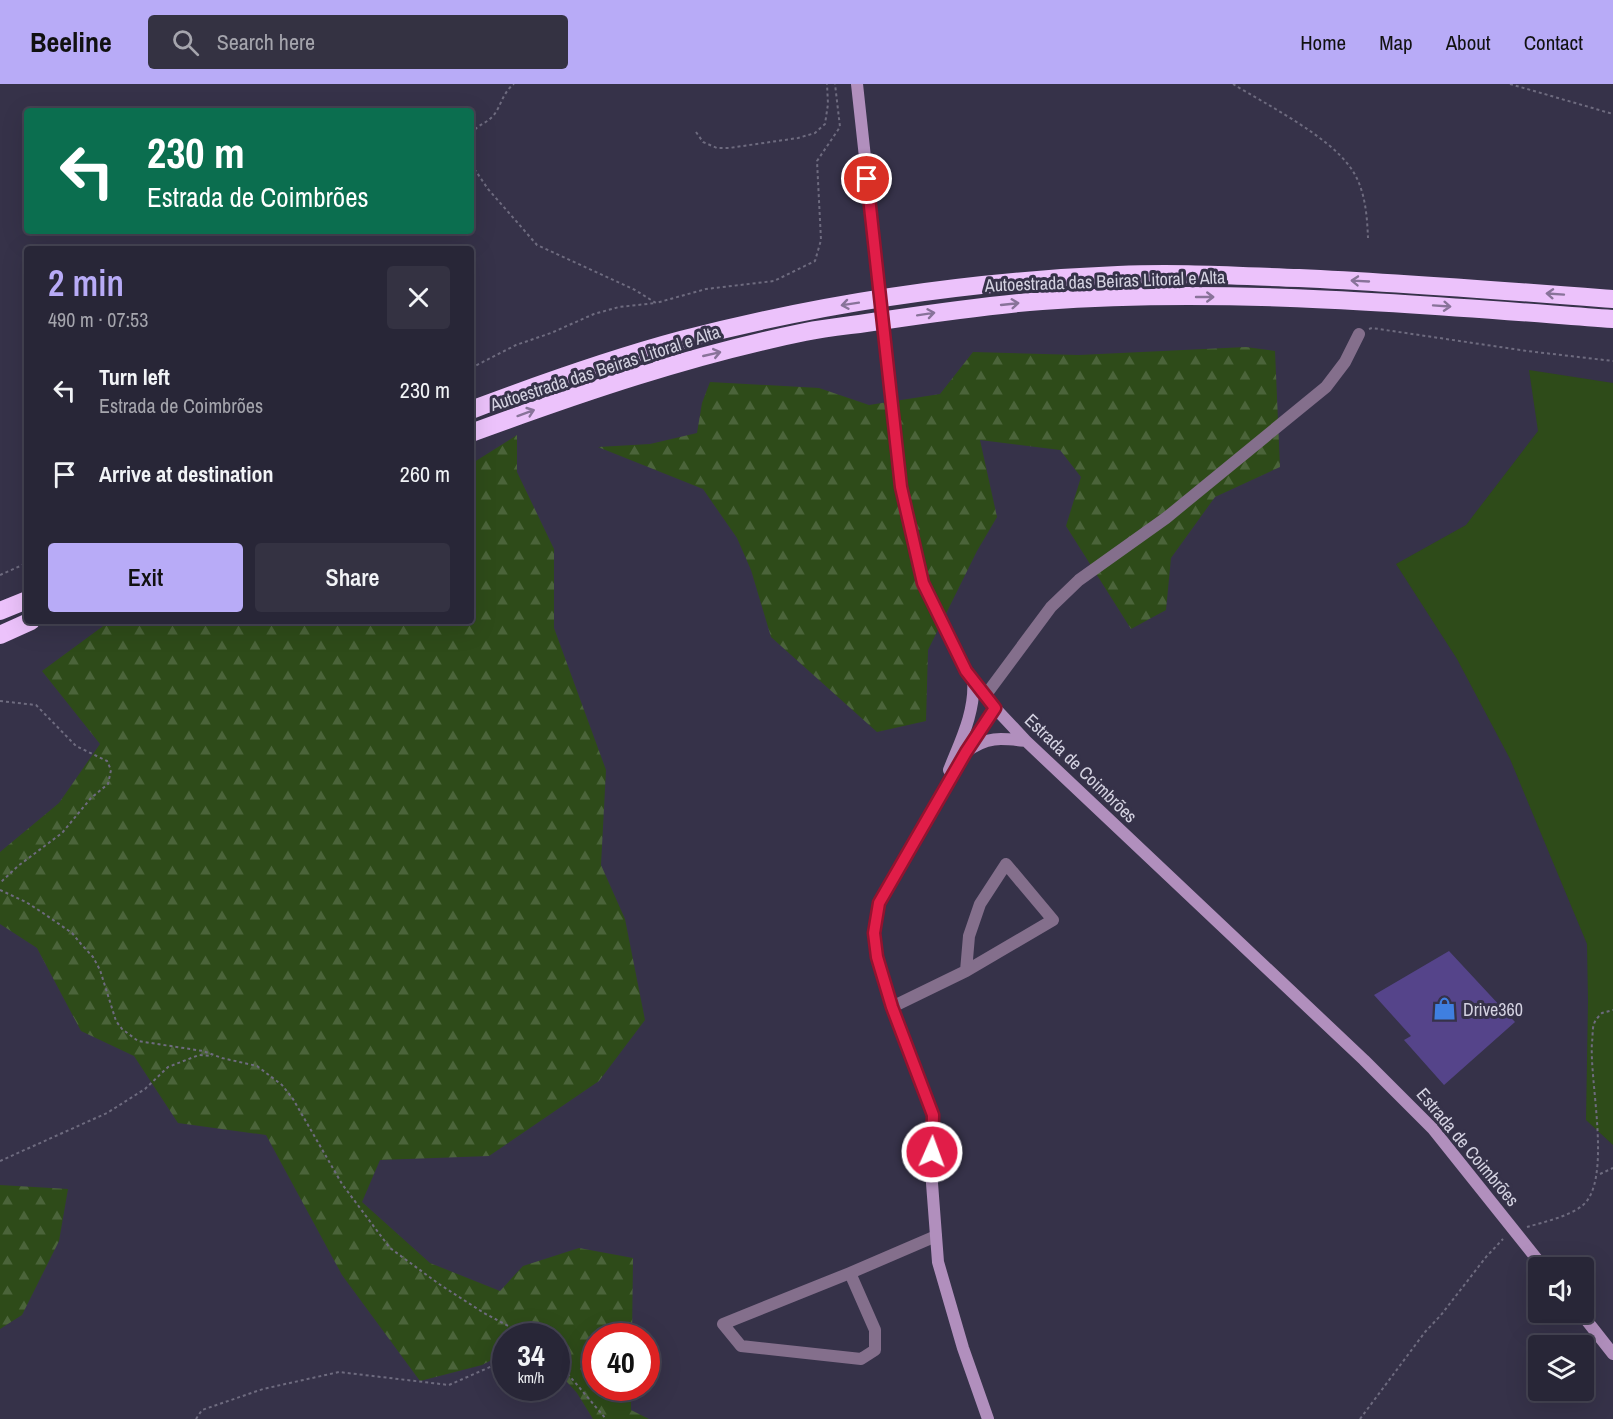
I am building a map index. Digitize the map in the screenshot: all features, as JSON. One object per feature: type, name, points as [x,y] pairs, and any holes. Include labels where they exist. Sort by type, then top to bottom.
[{"type":"highway","name":"Autoestrada das Beiras Litoral e Alta","points":[[474,409],[540,384],[679,341],[803,312],[950,289],[1041,279],[1122,274],[1232,275],[1411,284],[1613,299]]},
{"type":"highway","name":"Autoestrada das Beiras Litoral e Alta","points":[[474,432],[552,403],[686,360],[806,332],[952,310],[1056,301],[1233,297],[1411,304],[1613,319]]},
{"type":"highway","points":[[0,611],[24,601]]},
{"type":"highway","points":[[0,635],[24,624]]},
{"type":"street","name":"Estrada de Coimbrões","points":[[857,84],[901,487],[923,583],[966,671],[995,708],[1026,741],[1364,1060],[1433,1129],[1535,1257]]},
{"type":"street","points":[[985,696],[1051,607],[1079,580],[1166,518],[1326,387],[1345,362],[1359,334]]},
{"type":"street","points":[[931,812],[965,730],[974,692],[973,679]]},
{"type":"street","points":[[988,1419],[963,1348],[938,1262],[931,1170],[933,1115],[892,1007],[877,957],[874,933],[879,903],[966,752],[995,708]]},
{"type":"street","points":[[966,752],[980,742],[1002,738],[1026,741]]},
{"type":"street","points":[[892,1007],[966,971],[1053,920],[1006,864],[980,904],[969,936],[966,971]]},
{"type":"street","points":[[850,1273],[875,1330],[875,1350],[861,1359],[741,1346],[723,1324],[936,1236]]},
{"type":"street","points":[[1589,1323],[1613,1354]]},
{"type":"path","points":[[474,129],[494,115],[499,103],[514,84]]},
{"type":"path","points":[[696,132],[703,142],[717,148],[798,138],[815,133],[825,124],[828,104],[827,84]]},
{"type":"path","points":[[474,366],[516,345],[594,314],[619,307],[656,303],[706,289],[774,280],[815,261],[821,240],[817,161],[840,127],[835,84]]},
{"type":"path","points":[[1233,84],[1326,142],[1351,167],[1361,190],[1367,213],[1368,238]]},
{"type":"path","points":[[1511,84],[1613,114]]},
{"type":"path","points":[[474,168],[488,189],[537,245],[635,290],[656,303]]},
{"type":"path","points":[[1359,334],[1372,328],[1613,361]]},
{"type":"path","points":[[0,575],[24,564]]},
{"type":"path","points":[[0,701],[36,705],[76,746],[107,761],[111,770],[108,784],[91,798],[62,833],[18,866],[0,883]]},
{"type":"path","points":[[0,890],[26,902],[72,933],[93,957],[100,970],[116,1021],[122,1029],[138,1041],[203,1051],[217,1057]]},
{"type":"path","points":[[1359,1419],[1500,1241],[1514,1231],[1563,1215],[1583,1205],[1596,1189],[1600,1174],[1601,1146],[1592,1052],[1594,1024],[1602,1013],[1613,1010]]},
{"type":"path","points":[[0,1161],[107,1113],[145,1089],[168,1067],[200,1055],[257,1066],[282,1085],[293,1099],[342,1184],[390,1248],[439,1284],[503,1323]]},
{"type":"path","points":[[1600,1174],[1613,1168]]},
{"type":"path","points":[[196,1419],[202,1410],[263,1389],[339,1372],[449,1385],[492,1366]]},
{"type":"path","points":[[570,1377],[606,1419]]},
{"type":"green space","points":[[1246,347],[1275,351],[1280,467],[1215,497],[1171,558],[1166,610],[1131,629],[1066,526],[1081,477],[1060,450],[980,440],[997,517],[977,551],[928,650],[926,721],[877,732],[771,637],[751,570],[737,538],[703,489],[598,447],[650,444],[697,433],[702,403],[710,382],[819,388],[869,405],[940,394],[973,352],[1079,355]]},
{"type":"green space","points":[[1529,370],[1613,383],[1613,1145],[1586,1120],[1587,944],[1510,759],[1457,659],[1396,564],[1466,525],[1538,431]]},
{"type":"green space","points":[[517,435],[517,472],[554,549],[554,628],[606,770],[601,865],[625,919],[645,1020],[599,1081],[489,1156],[380,1160],[362,1202],[430,1263],[500,1291],[523,1266],[579,1248],[633,1258],[632,1323],[582,1323],[582,1401],[631,1401],[631,1410],[649,1419],[593,1419],[570,1385],[570,1323],[492,1323],[492,1360],[482,1365],[420,1381],[342,1275],[266,1135],[178,1123],[134,1056],[81,1031],[37,948],[0,924],[0,852],[59,803],[100,744],[42,671],[106,624],[474,624],[474,462]]},
{"type":"green space","points":[[0,1185],[68,1189],[59,1241],[22,1315],[0,1329]]},
{"type":"building","name":"Drive360","points":[[1449,951],[1515,1022],[1444,1085],[1404,1040],[1411,1036],[1374,995]]},
{"type":"place","name":"Drive360","points":[[1445,1009]]},
{"type":"route","points":[[867,179],[901,487],[923,583],[966,671],[995,708],[966,752],[879,903],[874,933],[877,957],[892,1007],[933,1115],[932,1152]]}]
